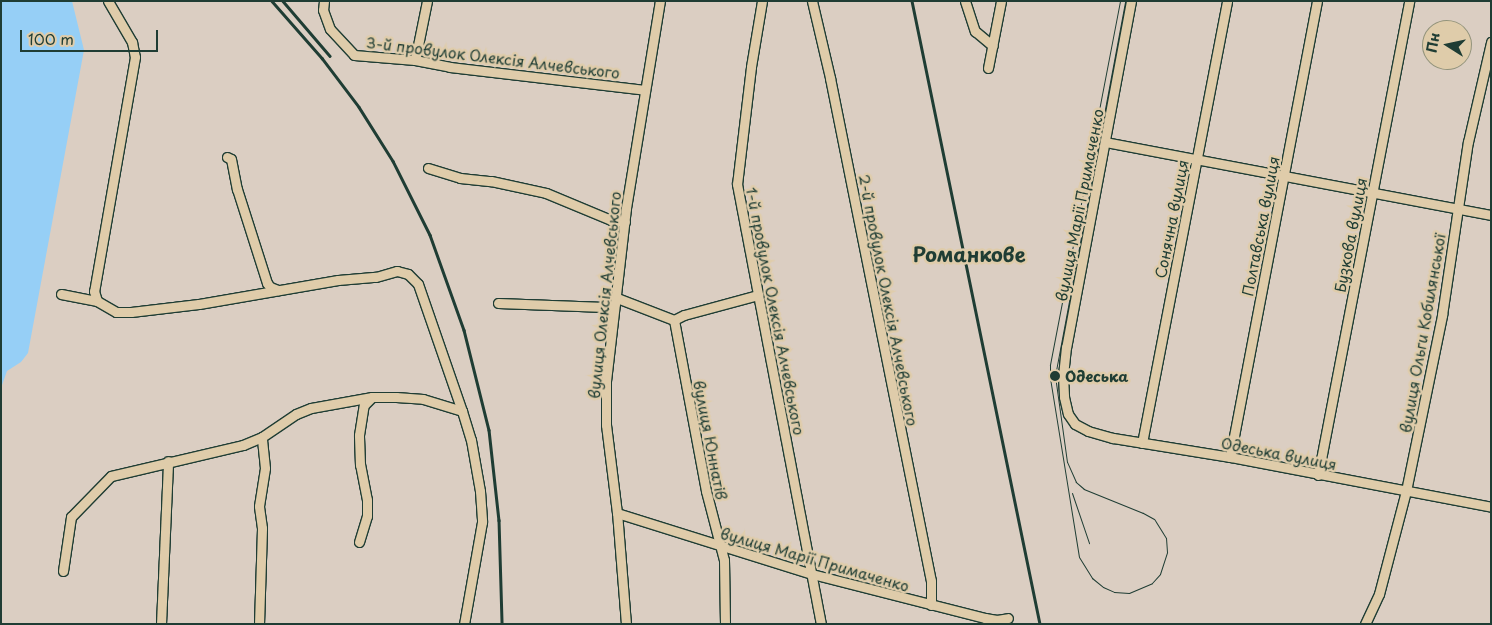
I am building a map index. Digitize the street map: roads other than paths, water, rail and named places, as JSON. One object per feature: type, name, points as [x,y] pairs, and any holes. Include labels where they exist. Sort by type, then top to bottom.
[{"type":"street","points":[[97,301],[94,291],[135,57],[132,42],[108,1]]},
{"type":"street","name":"3-й провулок Олексія Алчевського","points":[[324,1],[323,10],[326,19],[340,42],[354,55],[415,60],[450,67],[645,90]]},
{"type":"street","points":[[415,60],[427,1]]},
{"type":"street","name":"вулиця Олексія Алчевського","points":[[626,624],[617,513],[606,425],[606,382],[625,222],[660,1]]},
{"type":"street","name":"1-й провулок Олексія Алчевського","points":[[762,1],[751,67],[737,184],[822,624]]},
{"type":"street","name":"2-й провулок Олексія Алчевського","points":[[812,1],[830,78],[931,581],[931,605]]},
{"type":"street","points":[[965,1],[975,31],[993,46]]},
{"type":"street","points":[[988,68],[1002,1]]},
{"type":"street","name":"вулиця Марії Примаченко","points":[[1068,414],[1064,397],[1063,376],[1066,347],[1132,1]]},
{"type":"street","name":"Сонячна вулиця","points":[[1142,443],[1226,1]]},
{"type":"street","name":"Полтавська вулиця","points":[[1230,457],[1317,1]]},
{"type":"street","name":"Бузкова вулиця","points":[[1318,475],[1409,1]]},
{"type":"street","name":"вулиця Ольги Кобилянської","points":[[1364,624],[1379,594],[1406,491],[1442,315],[1468,142],[1491,42]]},
{"type":"street","points":[[1105,142],[1491,215]]},
{"type":"street","points":[[227,157],[230,159],[237,189],[267,283],[270,287],[278,290]]},
{"type":"street","points":[[428,168],[460,178],[491,181],[546,193],[611,220],[625,222]]},
{"type":"street","points":[[60,294],[97,301],[116,312],[132,312],[199,304],[338,280],[376,277],[397,272],[408,274],[418,284],[462,411],[471,440],[480,491],[482,522],[464,624]]},
{"type":"street","points":[[498,303],[605,307],[614,306],[617,298],[634,307],[674,320],[684,314],[758,294]]},
{"type":"street","name":"вулиця Юннатів","points":[[674,320],[706,491],[724,560],[725,624]]},
{"type":"street","points":[[63,571],[71,517],[112,476],[168,461],[243,445],[262,437],[288,418],[311,408],[372,397],[423,399],[462,411]]},
{"type":"street","points":[[359,542],[367,516],[368,500],[360,465],[359,435],[364,405],[372,397]]},
{"type":"street","name":"Одеська вулиця","points":[[1068,414],[1075,424],[1088,431],[1142,443],[1230,457],[1491,507]]},
{"type":"street","points":[[259,624],[262,528],[259,506],[264,468],[262,437]]},
{"type":"street","points":[[161,624],[168,461]]},
{"type":"street","name":"вулиця Марії Примаченко","points":[[617,513],[720,547],[812,574],[985,618],[997,620],[1008,618]]},
{"type":"water","points":[[1,1],[72,1],[84,50],[28,353],[21,362],[7,371],[1,388]]},
{"type":"tram line","points":[[1120,1],[1050,365],[1050,378],[1079,557],[1092,578],[1103,587],[1114,592],[1129,593],[1152,583],[1160,574],[1167,552],[1166,538],[1154,519],[1084,489],[1076,482],[1067,462],[1055,376],[1125,1]]},
{"type":"tram line","points":[[1072,493],[1089,543]]},
{"type":"railway","points":[[272,1],[322,58],[359,107],[393,161],[430,235],[464,330],[489,430],[499,520],[502,624]]},
{"type":"railway","points":[[283,1],[330,56]]},
{"type":"railway","points":[[912,1],[1040,624]]},
{"type":"place","name":"Одеська","points":[[1055,376]]},
{"type":"district","name":"Романкове","points":[[969,254]]}]
